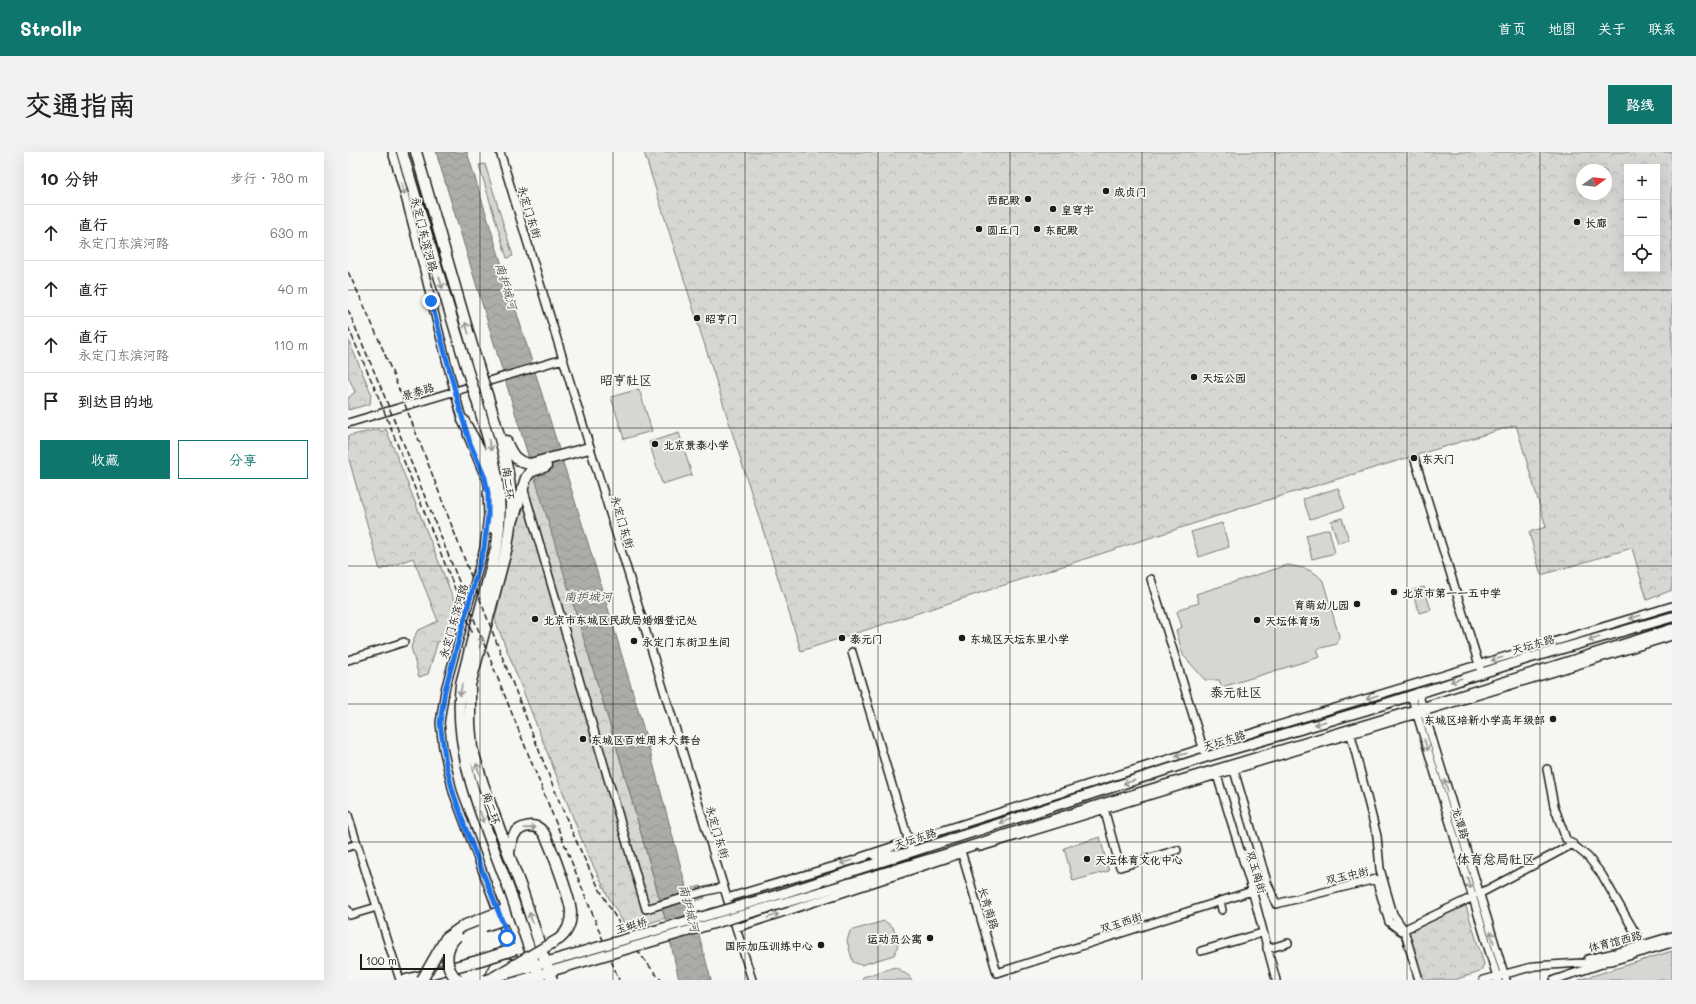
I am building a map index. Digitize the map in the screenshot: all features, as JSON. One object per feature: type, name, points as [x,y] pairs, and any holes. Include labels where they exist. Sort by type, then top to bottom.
[{"type":"highway","name":"南二环","points":[[402,152],[489,441],[500,490],[500,522],[497,544],[462,684],[459,703],[459,725],[462,750],[474,791],[540,980]]},
{"type":"highway","name":"南二环","points":[[416,152],[506,459],[511,490],[510,529],[507,547],[470,685],[472,748],[483,784],[552,980]]},
{"type":"highway","points":[[490,404],[514,457],[522,462],[530,464],[573,456]]},
{"type":"highway","points":[[463,420],[484,457],[489,477],[494,520],[490,570]]},
{"type":"highway","points":[[510,529],[524,481],[530,472],[537,468],[590,451]]},
{"type":"highway","points":[[489,979],[559,939],[563,936],[569,925],[570,906],[566,891],[543,832],[533,826],[522,828],[517,831],[511,841],[509,855]]},
{"type":"highway","points":[[504,915],[508,886]]},
{"type":"highway","points":[[458,980],[451,972],[448,965],[447,953],[450,944],[456,937],[464,932],[504,915]]},
{"type":"highway","points":[[422,980],[446,938],[463,926],[504,915],[518,924],[524,936],[524,944],[516,949]]},
{"type":"highway","points":[[406,980],[516,949],[523,948],[531,954]]},
{"type":"main road","name":"天坛东路","points":[[786,897],[912,852],[1206,757],[1414,694],[1480,668],[1672,616]]},
{"type":"main road","name":"天坛东路","points":[[786,897],[961,851],[1103,806],[1234,768],[1420,711],[1672,629]]},
{"type":"main road","name":"玉蜓桥","points":[[523,978],[786,897]]},
{"type":"main road","name":"玉蜓桥","points":[[489,979],[786,897]]},
{"type":"street","name":"永定门东滨河路","points":[[392,152],[454,391],[470,443],[485,478],[488,493],[488,516],[480,568],[443,700],[440,723],[453,792],[506,934],[506,942],[499,962]]},
{"type":"street","name":"永定门东街","points":[[500,152],[752,980]]},
{"type":"street","name":"景泰路","points":[[348,424],[563,359]]},
{"type":"street","points":[[1416,460],[1480,668]]},
{"type":"street","points":[[524,481],[646,909],[703,892],[724,888]]},
{"type":"street","points":[[1151,579],[1206,757]]},
{"type":"street","points":[[727,898],[862,857],[1203,748],[1480,668],[1672,606]]},
{"type":"street","points":[[1420,711],[1672,636]]},
{"type":"street","points":[[348,660],[404,642]]},
{"type":"street","points":[[852,652],[912,852],[862,857]]},
{"type":"street","name":"龙潭路","points":[[1414,694],[1501,977]]},
{"type":"street","points":[[1350,732],[1377,836],[1380,869],[1393,914],[1404,930],[1419,980]]},
{"type":"street","points":[[1234,768],[1267,882],[1251,888]]},
{"type":"street","points":[[1547,769],[1554,806],[1566,839],[1588,857],[1602,876],[1642,949]]},
{"type":"street","name":"双玉南街","points":[[1217,773],[1276,980]]},
{"type":"street","points":[[1103,806],[1120,867],[1177,850]]},
{"type":"street","points":[[348,815],[400,980]]},
{"type":"street","points":[[348,847],[357,844]]},
{"type":"street","points":[[1404,930],[1476,895],[1573,844]]},
{"type":"street","points":[[736,928],[894,876],[961,851]]},
{"type":"street","name":"长青南路","points":[[961,851],[999,973],[1003,980]]},
{"type":"street","points":[[894,876],[924,860]]},
{"type":"street","name":"双玉中街","points":[[1267,882],[1276,904],[1376,879],[1389,922],[1401,931],[1404,930]]},
{"type":"street","name":"双玉西街","points":[[999,973],[1220,901],[1251,888]]},
{"type":"street","points":[[749,891],[759,921]]},
{"type":"street","points":[[1220,901],[1222,910]]},
{"type":"street","points":[[348,910],[350,915],[377,907]]},
{"type":"street","points":[[489,979],[491,969],[499,962],[508,961],[512,963],[520,970],[523,978],[661,934],[732,914]]},
{"type":"street","points":[[1201,951],[1262,933]]},
{"type":"street","name":"体育馆西路","points":[[1483,980],[1501,977],[1535,966],[1612,961],[1672,936]]},
{"type":"street","points":[[1267,949],[1288,943]]},
{"type":"street","name":"体育馆西路","points":[[1562,964],[1672,943]]},
{"type":"street","points":[[1554,980],[1612,961]]},
{"type":"green space","name":"天坛公园","points":[[644,152],[1672,152],[1672,590],[1647,600],[1632,548],[1541,575],[1529,532],[1546,527],[1516,425],[1245,507],[801,651]]},
{"type":"green space","points":[[485,164],[513,256],[507,258],[479,165]]},
{"type":"green space","points":[[348,339],[371,393],[370,404],[348,410],[348,398],[355,392],[348,376]]},
{"type":"green space","points":[[639,389],[652,431],[624,439],[611,397]]},
{"type":"green space","points":[[379,429],[381,432],[386,429],[461,618],[451,644],[438,641],[428,674],[419,677],[411,647],[417,631],[438,621],[413,558],[380,570],[348,456],[348,436]]},
{"type":"green space","points":[[679,433],[692,475],[662,484],[649,442]]},
{"type":"green space","points":[[535,475],[619,755],[659,897],[701,886],[705,898],[663,911],[665,918],[628,930],[611,902],[587,853],[495,620],[522,494]]},
{"type":"green space","points":[[1338,488],[1345,508],[1310,519],[1303,499]]},
{"type":"green space","points":[[1342,518],[1349,540],[1338,543],[1331,521]]},
{"type":"green space","points":[[1222,523],[1229,547],[1199,557],[1191,532]]},
{"type":"green space","points":[[1329,529],[1335,553],[1312,559],[1306,535]]},
{"type":"green space","name":"天坛体育场","points":[[1288,565],[1312,571],[1323,581],[1339,636],[1337,644],[1317,649],[1320,657],[1222,687],[1219,680],[1205,680],[1183,655],[1176,630],[1182,627],[1177,612],[1182,608],[1199,603],[1196,594]]},
{"type":"green space","points":[[1424,587],[1431,610],[1419,613],[1412,590]]},
{"type":"green space","name":"天坛体育文化中心","points":[[1100,837],[1109,871],[1073,881],[1064,848]]},
{"type":"green space","points":[[1465,903],[1484,964],[1480,972],[1454,980],[1420,980],[1407,935],[1408,931]]},
{"type":"green space","points":[[884,921],[893,927],[898,945],[894,955],[861,965],[853,962],[847,941],[850,931]]},
{"type":"green space","points":[[1672,951],[1672,980],[1579,980]]},
{"type":"green space","points":[[895,967],[909,976],[912,980],[862,980],[863,977]]},
{"type":"water","name":"南护城河","points":[[436,152],[467,152],[605,598],[648,744],[711,980],[679,980],[665,918],[619,755]]},
{"type":"railway","points":[[348,272],[370,319],[390,368],[516,693],[569,825],[600,890],[618,922],[638,952],[661,980]]},
{"type":"railway","points":[[348,310],[382,390],[619,980]]},
{"type":"railway","points":[[348,327],[376,391],[473,634]]},
{"type":"place","name":"成贞门","points":[[1106,191]]},
{"type":"place","name":"西配殿","points":[[1028,199]]},
{"type":"place","name":"皇穹宇","points":[[1053,209]]},
{"type":"place","name":"长廊","points":[[1577,222]]},
{"type":"place","name":"圆丘门","points":[[979,229]]},
{"type":"place","name":"东配殿","points":[[1037,229]]},
{"type":"place","name":"昭亨门","points":[[697,318]]},
{"type":"place","name":"天坛公园","points":[[1194,377]]},
{"type":"place","name":"北京景泰小学","points":[[655,444]]},
{"type":"place","name":"东天门","points":[[1414,458]]},
{"type":"place","name":"北京市第一一五中学","points":[[1394,592]]},
{"type":"place","name":"育萌幼儿园","points":[[1357,604]]},
{"type":"place","name":"北京市东城区民政局婚姻登记处","points":[[535,619]]},
{"type":"place","name":"天坛体育场","points":[[1257,620]]},
{"type":"place","name":"泰元门","points":[[842,638]]},
{"type":"place","name":"东城区天坛东里小学","points":[[962,638]]},
{"type":"place","name":"永定门东街卫生间","points":[[634,641]]},
{"type":"place","name":"东城区培新小学高年级部","points":[[1553,719]]},
{"type":"place","name":"东城区百姓周末大舞台","points":[[583,739]]},
{"type":"place","name":"天坛体育文化中心","points":[[1087,859]]},
{"type":"place","name":"运动员公寓","points":[[930,938]]},
{"type":"place","name":"国际加压训练中心","points":[[821,945]]},
{"type":"district","name":"昭亨社区","points":[[626,379]]},
{"type":"district","name":"泰元社区","points":[[1236,691]]},
{"type":"district","name":"体育总局社区","points":[[1496,858]]},
{"type":"route","points":[[431,301],[463,420],[470,443],[485,478],[488,493],[488,516],[484,548],[480,568],[445,690],[441,711],[441,734],[453,792],[465,827],[504,926],[507,938]]}]
